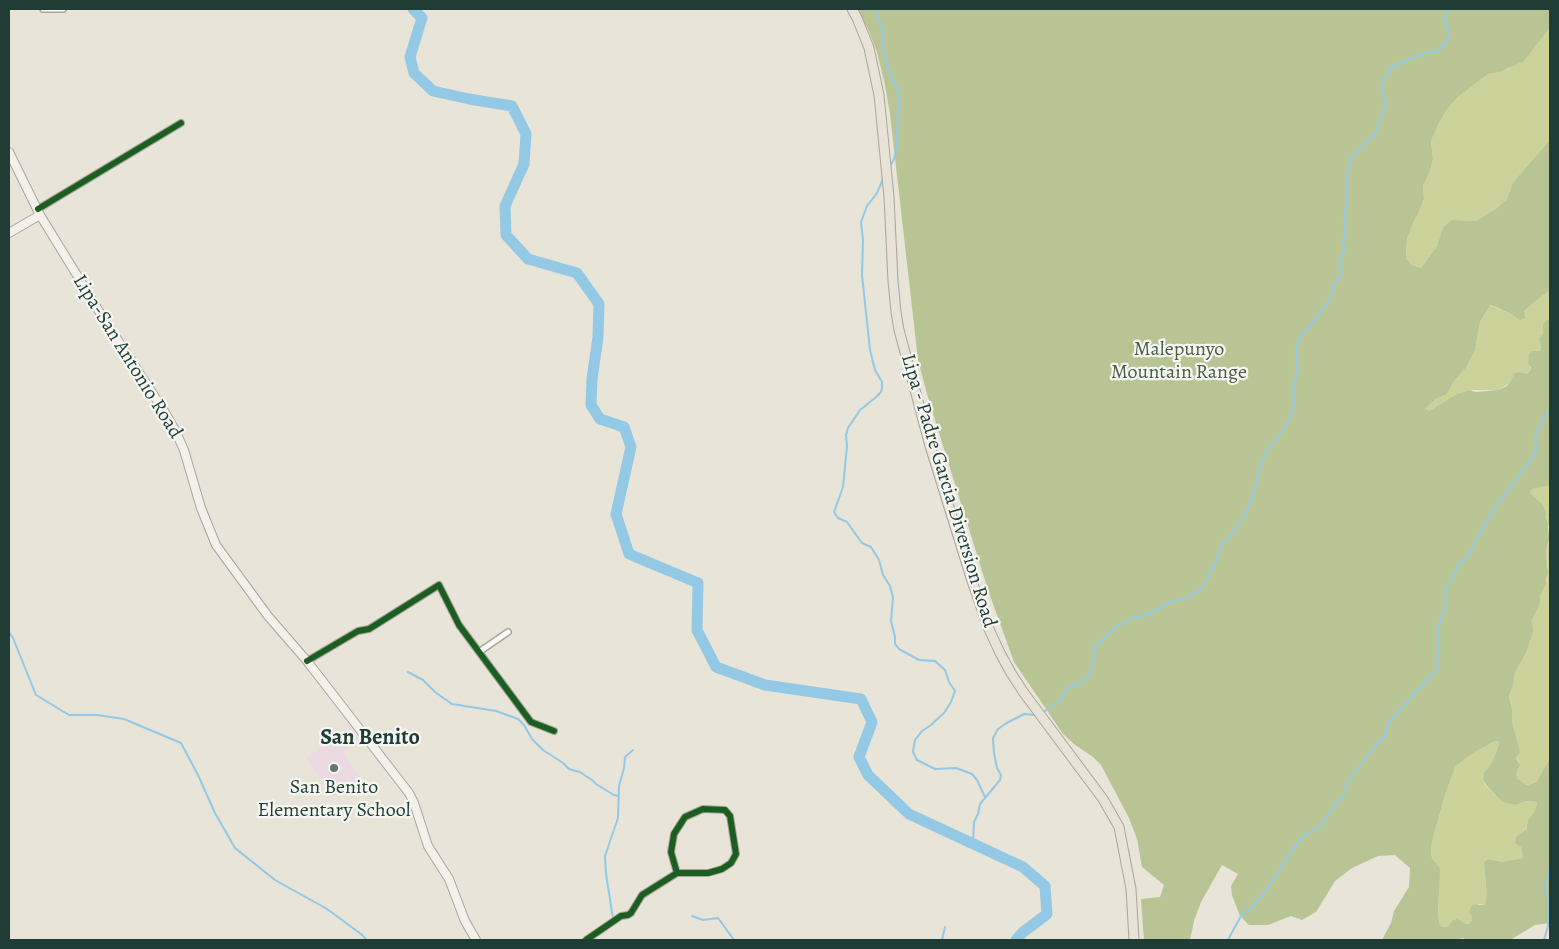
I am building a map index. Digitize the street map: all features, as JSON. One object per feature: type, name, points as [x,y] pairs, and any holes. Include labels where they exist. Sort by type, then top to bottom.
[{"type":"main road","name":"Lipa - Padre Garcia Diversion Road","points":[[852,9],[869,48],[879,96],[889,197],[896,312],[901,340],[930,446],[980,604],[1000,653],[1024,693],[1103,799],[1119,827],[1131,889],[1134,940]]},
{"type":"main road","name":"Lipa-San Antonio Road","points":[[9,152],[39,212],[102,316],[175,430],[184,450],[201,508],[216,545],[268,616],[307,661],[409,793],[428,846],[449,879],[464,921],[476,940]]},
{"type":"main road","points":[[9,233],[39,212]]},
{"type":"street","points":[[43,9],[64,9]]},
{"type":"street","points":[[39,212],[181,123]]},
{"type":"street","points":[[307,661],[358,631],[369,629],[438,585],[459,625],[531,722],[554,731]]},
{"type":"street","points":[[479,652],[508,632]]},
{"type":"street","points":[[586,940],[621,916],[628,916],[642,895],[677,872],[708,873],[722,869],[731,863],[736,854],[730,816],[725,810],[703,809],[685,817],[674,834],[672,843],[671,852],[677,872]]},
{"type":"shaded area","name":"San Benito Elementary School","points":[[354,725],[363,738],[343,752],[361,778],[334,797],[306,758]]},
{"type":"green space","name":"Malepunyo Mountain Range","points":[[858,9],[1550,9],[1550,27],[1524,61],[1500,72],[1488,74],[1458,97],[1447,109],[1431,141],[1433,159],[1423,186],[1424,199],[1407,239],[1406,258],[1412,265],[1421,268],[1437,246],[1443,227],[1452,220],[1476,221],[1497,208],[1507,199],[1512,184],[1550,140],[1550,291],[1524,311],[1525,318],[1520,320],[1490,305],[1480,322],[1475,350],[1466,368],[1454,381],[1447,394],[1436,399],[1425,409],[1429,411],[1457,394],[1469,390],[1476,392],[1498,390],[1507,386],[1514,374],[1519,372],[1526,374],[1530,371],[1531,367],[1528,363],[1529,354],[1532,351],[1540,351],[1539,338],[1543,334],[1543,324],[1550,320],[1550,485],[1532,489],[1530,493],[1543,505],[1546,513],[1545,518],[1548,522],[1548,533],[1550,536],[1546,551],[1548,573],[1546,584],[1540,596],[1540,603],[1531,622],[1533,633],[1527,651],[1515,673],[1509,696],[1512,722],[1520,752],[1516,758],[1520,765],[1516,774],[1518,779],[1527,785],[1537,781],[1550,758],[1550,923],[1535,925],[1510,940],[1466,940],[1463,938],[1456,940],[1382,940],[1391,923],[1394,911],[1409,887],[1410,868],[1395,855],[1378,856],[1352,868],[1335,881],[1316,912],[1302,920],[1291,916],[1268,925],[1249,925],[1240,916],[1232,895],[1231,886],[1238,874],[1222,865],[1201,902],[1190,940],[1144,940],[1141,899],[1160,897],[1164,885],[1142,867],[1137,839],[1129,818],[1101,765],[1063,734],[1014,662],[988,590],[927,394],[918,360],[890,114],[877,52]],"holes":[[[1498,741],[1499,744],[1492,763],[1484,773],[1483,780],[1499,799],[1507,803],[1516,805],[1526,801],[1537,802],[1535,811],[1528,820],[1526,830],[1516,837],[1515,843],[1521,847],[1523,858],[1502,862],[1488,859],[1484,862],[1487,890],[1485,905],[1472,905],[1469,912],[1472,916],[1471,923],[1466,924],[1457,919],[1452,921],[1447,927],[1440,926],[1438,915],[1440,869],[1432,858],[1431,852],[1432,841],[1446,792],[1456,766],[1473,753]]]},
{"type":"green space","points":[[1550,27],[1550,140],[1512,184],[1507,199],[1497,208],[1476,221],[1452,220],[1443,227],[1437,246],[1421,268],[1412,265],[1406,258],[1407,239],[1424,199],[1423,186],[1433,159],[1431,141],[1447,109],[1458,97],[1488,74],[1510,68]]},
{"type":"green space","points":[[1550,291],[1550,320],[1543,324],[1543,335],[1539,338],[1540,351],[1532,351],[1530,371],[1498,390],[1469,390],[1457,394],[1426,411],[1425,409],[1436,399],[1447,394],[1454,381],[1466,368],[1475,350],[1480,322],[1490,305],[1513,315],[1524,311]]},
{"type":"green space","points":[[1550,485],[1550,536],[1543,506],[1530,493],[1532,489]]},
{"type":"green space","points":[[1550,539],[1550,758],[1537,781],[1527,785],[1518,779],[1516,774],[1519,768],[1519,761],[1516,758],[1519,750],[1512,722],[1509,696],[1515,673],[1527,651],[1533,633],[1533,626],[1530,622],[1540,603],[1540,596],[1546,584],[1548,566],[1546,551]]},
{"type":"green space","points":[[1498,741],[1499,744],[1492,764],[1484,773],[1483,781],[1487,787],[1499,799],[1516,805],[1526,801],[1537,802],[1535,811],[1528,820],[1521,847],[1523,858],[1502,862],[1488,859],[1484,862],[1487,890],[1487,902],[1485,905],[1479,904],[1472,916],[1471,923],[1466,924],[1452,921],[1447,927],[1440,926],[1438,915],[1439,890],[1431,852],[1432,841],[1446,792],[1456,766],[1473,753]]},
{"type":"waterway","points":[[413,9],[422,18],[410,57],[414,73],[433,91],[512,106],[526,134],[524,164],[505,206],[506,235],[528,259],[577,273],[599,304],[598,337],[592,379],[591,405],[600,419],[624,427],[631,447],[616,514],[629,554],[698,583],[697,630],[716,667],[765,685],[861,699],[872,722],[859,757],[868,775],[909,814],[1023,867],[1045,886],[1047,914],[1022,933],[1016,940]]},
{"type":"waterway","points":[[876,9],[877,17],[882,27],[883,49],[889,72],[899,92],[896,148],[894,159],[890,166]]},
{"type":"waterway","points":[[1042,713],[1061,700],[1067,688],[1080,683],[1090,675],[1094,662],[1095,647],[1116,627],[1132,618],[1145,616],[1173,601],[1188,598],[1203,587],[1216,561],[1220,546],[1230,537],[1245,515],[1252,498],[1262,461],[1268,449],[1286,426],[1295,403],[1293,396],[1296,375],[1296,347],[1299,339],[1327,304],[1333,285],[1341,276],[1343,270],[1338,263],[1345,249],[1343,244],[1347,197],[1346,187],[1351,158],[1375,133],[1386,104],[1381,87],[1391,67],[1425,53],[1436,52],[1449,39],[1449,32],[1444,21],[1448,9]]},
{"type":"waterway","points":[[883,179],[877,193],[867,206],[861,222],[863,240],[862,275],[870,350],[875,370],[882,382],[882,388],[881,392],[860,410],[848,428],[843,487],[834,512],[838,518],[847,522],[862,543],[871,547],[879,560],[883,575],[890,586],[893,597],[891,621],[895,644],[899,649],[919,660],[935,661],[945,670],[949,682],[955,691],[944,713],[922,731],[915,740],[913,752],[917,760],[935,769],[956,768],[972,774],[985,797]]},
{"type":"waterway","points":[[1228,940],[1242,914],[1251,908],[1268,888],[1294,847],[1306,834],[1322,825],[1333,807],[1343,796],[1348,782],[1355,772],[1376,745],[1385,737],[1388,723],[1436,670],[1439,661],[1439,624],[1446,605],[1445,591],[1459,565],[1469,555],[1475,541],[1495,508],[1535,454],[1535,439],[1538,430],[1544,417],[1550,411]]},
{"type":"waterway","points":[[9,632],[36,695],[69,715],[97,715],[124,719],[181,743],[215,813],[235,848],[275,880],[327,909],[367,940]]},
{"type":"waterway","points":[[408,672],[423,680],[435,692],[452,704],[496,711],[518,719],[532,739],[543,750],[569,769],[580,772],[596,784],[618,796]]},
{"type":"waterway","points":[[973,844],[974,822],[980,804],[1000,780],[1001,775],[997,768],[993,738],[998,729],[1005,724],[1024,714],[1035,715]]},
{"type":"waterway","points":[[613,919],[605,856],[618,818],[619,786],[625,757],[633,750]]},
{"type":"waterway","points":[[1544,940],[1548,926],[1548,898],[1544,887],[1548,879],[1550,864]]},
{"type":"waterway","points":[[692,916],[703,920],[718,918],[734,940]]},
{"type":"waterway","points":[[942,940],[945,927]]},
{"type":"cycle path","points":[[38,209],[181,123]]},
{"type":"cycle path","points":[[307,661],[358,631],[369,629],[439,585],[459,625],[531,722],[554,731]]},
{"type":"cycle path","points":[[586,940],[621,916],[631,913],[642,895],[677,873],[708,873],[722,869],[731,863],[736,854],[730,816],[725,810],[703,809],[685,817],[674,834],[671,852],[677,873]]},
{"type":"place","name":"San Benito Elementary School","points":[[334,768]]},
{"type":"district","name":"San Benito","points":[[370,739]]}]
